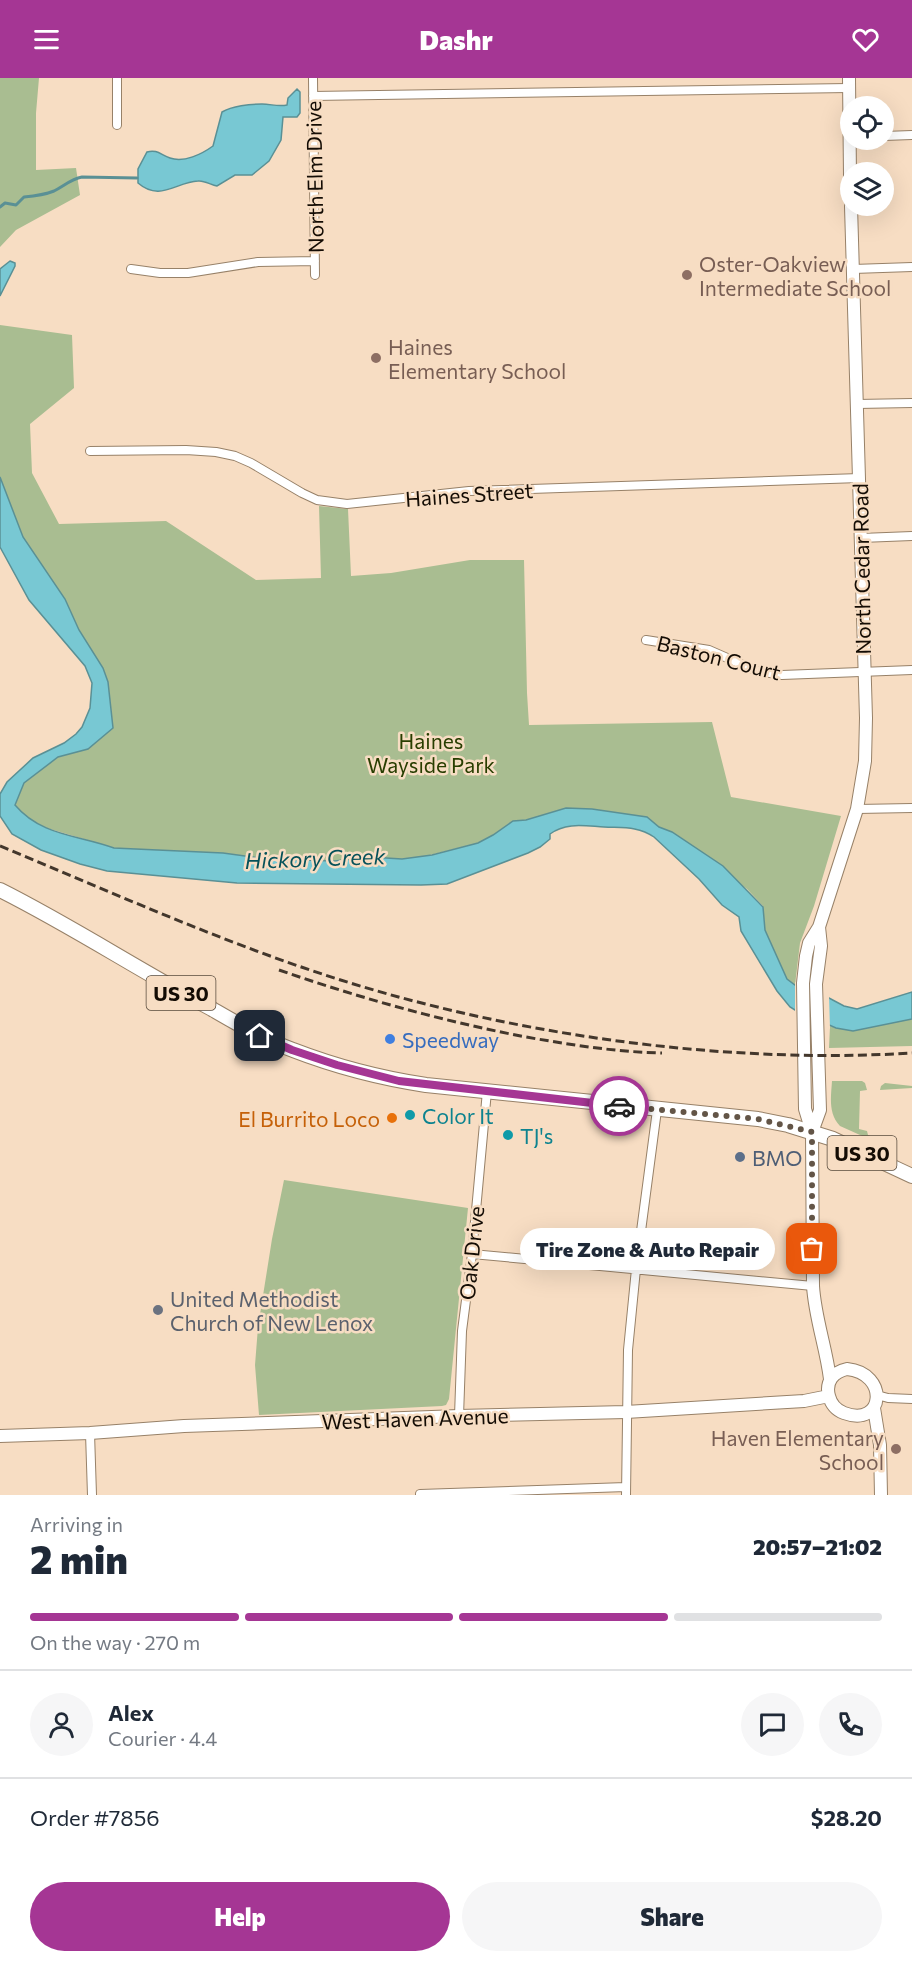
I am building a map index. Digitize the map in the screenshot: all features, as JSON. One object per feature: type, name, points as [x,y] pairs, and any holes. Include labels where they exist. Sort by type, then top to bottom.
[{"type":"main road","name":"US 30","points":[[0,890],[260,1036],[292,1050],[357,1071],[392,1079],[487,1091],[758,1119],[833,1139],[912,1176]]},
{"type":"street","points":[[117,78],[117,125]]},
{"type":"street","name":"North Elm Drive","points":[[313,78],[315,275]]},
{"type":"street","points":[[313,96],[849,83]]},
{"type":"street","points":[[894,136],[912,135]]},
{"type":"street","name":"North Cedar Road","points":[[830,1379],[827,1354],[816,1317],[813,1286],[812,1132],[805,1109],[804,968],[809,943],[819,927],[856,809],[865,761],[866,718],[852,216]]},
{"type":"street","points":[[131,269],[160,273],[188,273],[258,262],[315,261]]},
{"type":"street","points":[[854,269],[912,267]]},
{"type":"street","points":[[856,404],[912,403]]},
{"type":"street","name":"Haines Street","points":[[90,451],[216,452],[235,456],[251,463],[317,500],[347,504],[469,491],[860,478]]},
{"type":"street","points":[[861,538],[912,537]]},
{"type":"street","name":"Baston Court","points":[[646,640],[709,650],[757,671],[783,675],[912,670]]},
{"type":"street","points":[[856,809],[912,808]]},
{"type":"street","name":"North Cedar Road","points":[[812,1132],[820,1110],[817,970],[821,946],[819,927]]},
{"type":"street","name":"Oak Drive","points":[[459,1416],[462,1331],[487,1091]]},
{"type":"street","points":[[420,1494],[626,1491],[628,1350],[657,1110]]},
{"type":"street","points":[[471,1254],[813,1286]]},
{"type":"street","points":[[827,1354],[847,1369],[858,1371],[868,1377],[875,1386],[877,1395],[874,1408],[880,1445],[881,1495]]},
{"type":"street","points":[[847,1369],[836,1373],[830,1379],[828,1396],[832,1404],[839,1411],[858,1416],[865,1415],[874,1408]]},
{"type":"street","points":[[877,1395],[912,1399]]},
{"type":"street","name":"West Haven Avenue","points":[[0,1436],[90,1433],[184,1426],[627,1412],[804,1401],[828,1396]]},
{"type":"street","points":[[858,1416],[878,1434]]},
{"type":"street","points":[[90,1433],[92,1495]]},
{"type":"green space","points":[[0,78],[39,78],[36,113],[36,170],[76,168],[80,195],[16,230],[0,247]]},
{"type":"green space","name":"Haines Wayside Park","points":[[0,325],[72,335],[74,388],[30,424],[32,473],[59,524],[166,521],[256,580],[321,578],[319,506],[348,509],[351,576],[391,573],[470,560],[524,560],[529,725],[712,722],[731,797],[841,816],[814,906],[800,943],[795,985],[787,979],[765,930],[763,906],[747,889],[671,832],[659,827],[647,817],[592,809],[566,808],[526,820],[513,821],[478,843],[422,857],[357,858],[335,861],[268,859],[223,853],[114,848],[40,826],[22,814],[15,805],[24,783],[58,757],[88,749],[113,728],[108,682],[103,668],[79,630],[65,599],[23,538],[0,477]]},
{"type":"green space","points":[[912,1019],[912,1046],[829,1048],[830,1026],[836,1028]]},
{"type":"green space","points":[[832,1081],[862,1081],[865,1083],[867,1090],[860,1091],[859,1129],[891,1145],[889,1148],[840,1126],[832,1110]]},
{"type":"green space","points":[[885,1083],[912,1086],[912,1088],[880,1090]]},
{"type":"green space","points":[[284,1180],[468,1208],[449,1399],[446,1405],[259,1415],[255,1365],[258,1327]]},
{"type":"water","points":[[297,89],[300,92],[300,113],[297,117],[283,117],[281,140],[269,161],[252,175],[235,175],[217,186],[198,181],[161,191],[154,191],[138,183],[138,169],[147,152],[156,152],[175,159],[187,159],[198,155],[213,146],[222,112],[247,105],[287,105],[288,98]]},
{"type":"water","points":[[10,261],[15,263],[15,266],[0,296],[0,269]]},
{"type":"water","points":[[0,477],[23,537],[65,599],[79,630],[103,668],[108,682],[113,728],[88,749],[58,757],[24,783],[15,805],[37,823],[61,833],[114,848],[223,853],[268,859],[335,861],[370,857],[402,859],[432,855],[478,843],[513,821],[526,820],[566,808],[592,809],[647,817],[659,827],[672,832],[723,866],[763,907],[765,930],[787,979],[795,985],[844,1006],[857,1009],[912,992],[912,1019],[853,1031],[836,1028],[790,1007],[777,991],[741,931],[739,917],[722,905],[699,879],[654,837],[636,829],[569,826],[556,830],[550,834],[550,839],[528,853],[447,884],[421,885],[237,883],[107,871],[41,850],[12,834],[0,816],[0,794],[7,782],[33,758],[64,743],[82,727],[90,708],[92,683],[85,666],[29,600],[0,547]]},
{"type":"pier","points":[[795,982],[829,995],[830,1029],[795,1013]]},
{"type":"waterway","points":[[0,207],[5,203],[16,205],[24,197],[50,192],[82,177],[137,178]]},
{"type":"railway","points":[[0,846],[155,911],[273,957],[384,993],[457,1012],[609,1040],[686,1049],[762,1054],[912,1053]]},
{"type":"railway","points":[[279,970],[401,1008],[495,1031],[594,1048],[662,1053]]},
{"type":"way so far","points":[[619,1106],[758,1119],[812,1132],[812,1249]]},
{"type":"place","name":"Oster-Oakview Intermediate School","points":[[687,275]]},
{"type":"place","name":"Haines Elementary School","points":[[376,358]]},
{"type":"place","name":"Speedway","points":[[390,1039]]},
{"type":"place","name":"Color It","points":[[410,1115]]},
{"type":"place","name":"El Burrito Loco","points":[[392,1118]]},
{"type":"place","name":"TJ's","points":[[508,1135]]},
{"type":"place","name":"BMO","points":[[740,1157]]},
{"type":"place","name":"Tire Zone & Auto Repair","points":[[812,1249]]},
{"type":"place","name":"United Methodist Church of New Lenox","points":[[158,1310]]},
{"type":"place","name":"Haven Elementary School","points":[[896,1449]]},
{"type":"route","points":[[260,1036],[292,1050],[337,1065],[399,1081],[619,1106]]},
{"type":"water label","name":"Hickory Creek","points":[[315,858]]}]
